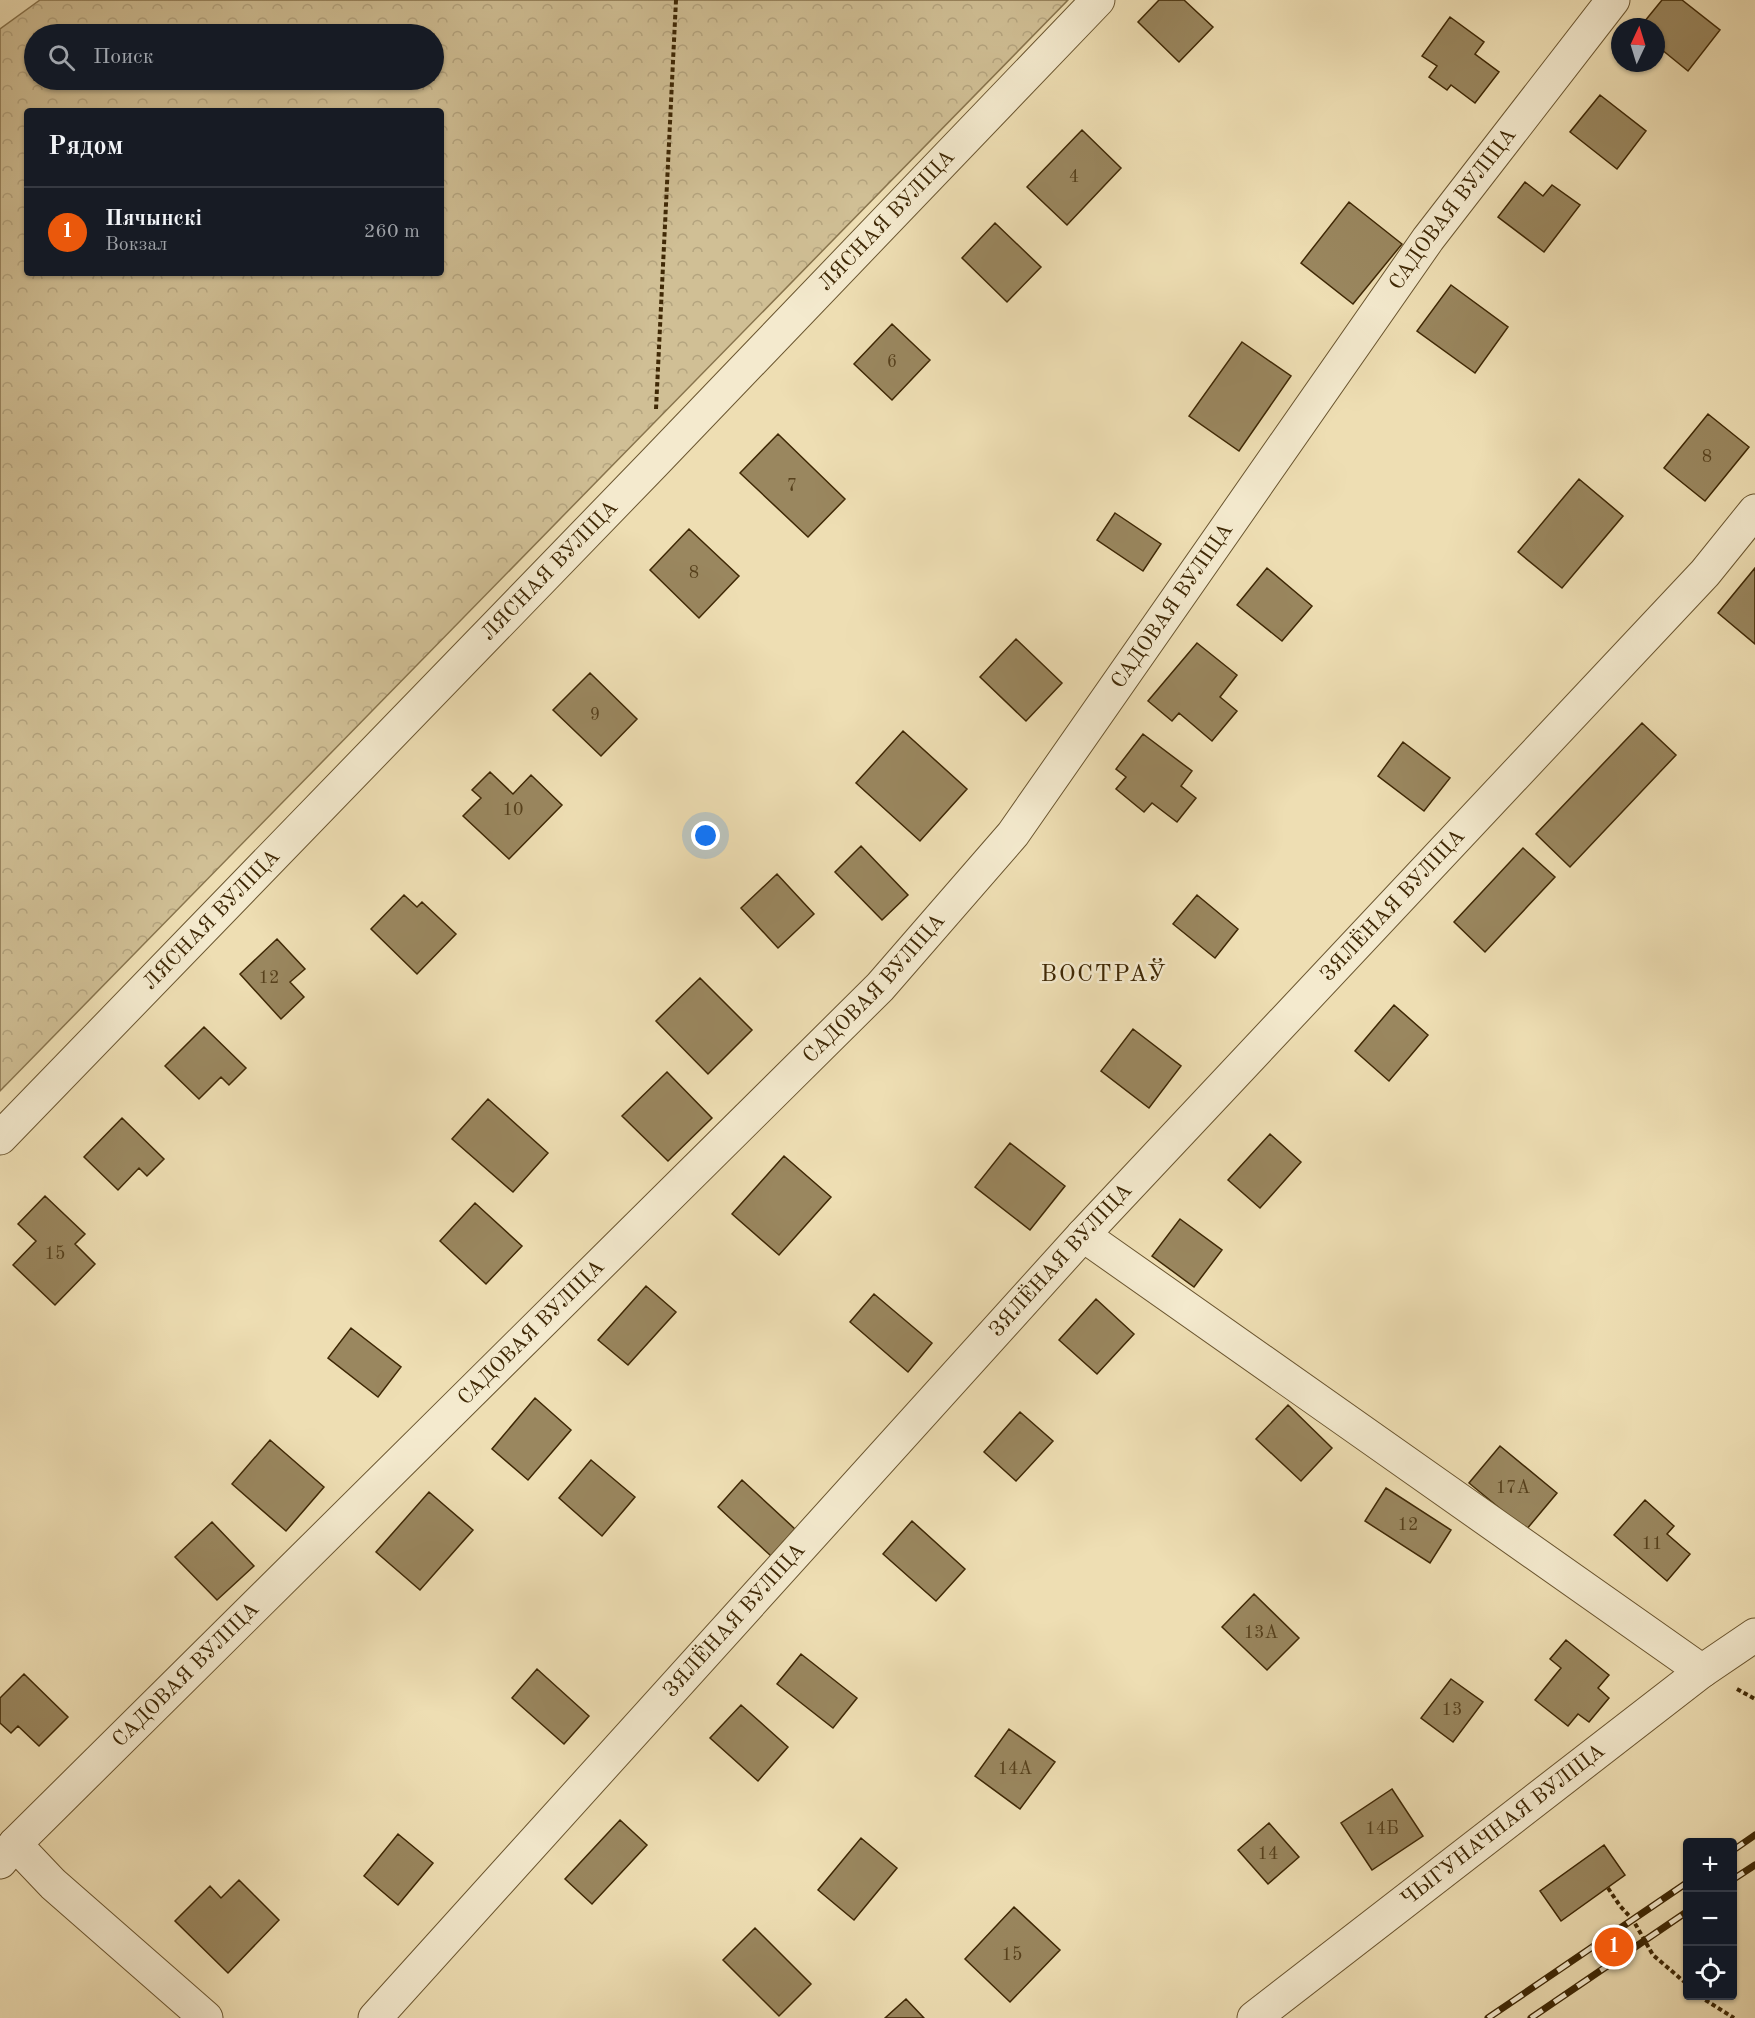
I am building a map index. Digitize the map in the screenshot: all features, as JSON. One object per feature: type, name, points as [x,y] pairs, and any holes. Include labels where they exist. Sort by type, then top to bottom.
[{"type":"street","name":"ЛЯСНАЯ ВУЛІЦА","points":[[0,1138],[653,464],[1098,0]]},
{"type":"street","name":"САДОВАЯ ВУЛІЦА","points":[[7,1853],[872,996],[919,942],[1012,834],[1428,239],[1613,0]]},
{"type":"street","name":"ЗЯЛЁНАЯ ВУЛІЦА","points":[[375,2018],[1083,1235],[1706,573],[1755,511]]},
{"type":"street","points":[[1083,1235],[1702,1671]]},
{"type":"street","name":"ЧЫГУНАЧНАЯ ВУЛІЦА","points":[[1254,2018],[1702,1671],[1755,1635]]},
{"type":"street","points":[[7,1853],[53,1884],[206,2018]]},
{"type":"path","points":[[653,464],[676,0]]},
{"type":"path","points":[[1608,1888],[1633,1920],[1653,1955],[1683,1981]]},
{"type":"path","points":[[1707,2000],[1734,2018]]},
{"type":"green space","points":[[40,0],[1068,0],[0,1091],[0,29]]},
{"type":"building","points":[[1159,0],[1184,0],[1213,27],[1179,62],[1138,22]]},
{"type":"building","points":[[1662,0],[1682,0],[1720,30],[1688,71],[1665,52],[1665,18],[1647,18]]},
{"type":"building","points":[[1450,17],[1484,42],[1475,54],[1499,72],[1475,103],[1451,85],[1447,90],[1429,77],[1437,66],[1422,56]]},
{"type":"building","points":[[1600,95],[1646,131],[1617,169],[1570,132]]},
{"type":"building","points":[[1082,130],[1121,168],[1067,225],[1027,187]]},
{"type":"building","points":[[1525,182],[1543,196],[1552,185],[1580,205],[1544,252],[1498,217]]},
{"type":"building","points":[[1349,202],[1402,244],[1353,304],[1301,263]]},
{"type":"building","points":[[995,223],[1041,267],[1007,302],[962,258]]},
{"type":"building","points":[[1451,285],[1508,327],[1475,373],[1417,331]]},
{"type":"building","points":[[892,324],[930,360],[892,400],[854,364]]},
{"type":"building","points":[[1242,342],[1291,376],[1239,451],[1189,416]]},
{"type":"building","points":[[1708,414],[1749,447],[1705,501],[1664,468]]},
{"type":"building","points":[[778,434],[845,499],[808,537],[740,473]]},
{"type":"building","points":[[1579,479],[1623,516],[1562,588],[1518,552]]},
{"type":"building","points":[[1115,513],[1161,544],[1143,571],[1097,540]]},
{"type":"building","points":[[689,529],[739,576],[699,618],[650,570]]},
{"type":"building","points":[[1267,568],[1312,606],[1282,641],[1237,605]]},
{"type":"building","points":[[1755,568],[1755,644],[1718,613]]},
{"type":"building","points":[[1016,639],[1062,683],[1026,721],[980,677]]},
{"type":"building","points":[[1197,643],[1237,675],[1220,697],[1237,711],[1212,741],[1179,713],[1172,721],[1148,701]]},
{"type":"building","points":[[590,673],[637,719],[601,756],[553,710]]},
{"type":"building","points":[[1642,723],[1676,755],[1570,867],[1536,834]]},
{"type":"building","points":[[903,731],[967,789],[920,841],[856,783]]},
{"type":"building","points":[[1143,734],[1192,771],[1181,786],[1196,798],[1177,822],[1152,803],[1144,812],[1116,789],[1126,777],[1116,769]]},
{"type":"building","points":[[1403,742],[1450,778],[1424,811],[1378,776]]},
{"type":"building","points":[[490,772],[513,794],[531,775],[562,805],[509,859],[463,816],[481,798],[472,790]]},
{"type":"building","points":[[861,846],[908,895],[882,920],[835,872]]},
{"type":"building","points":[[1523,848],[1555,877],[1485,952],[1454,922]]},
{"type":"building","points":[[777,874],[814,914],[778,948],[741,908]]},
{"type":"building","points":[[404,895],[417,907],[422,902],[456,934],[417,974],[371,929]]},
{"type":"building","points":[[1197,895],[1238,929],[1215,958],[1173,924]]},
{"type":"building","points":[[277,939],[305,969],[290,982],[304,997],[281,1019],[240,974]]},
{"type":"building","points":[[700,978],[752,1030],[708,1074],[656,1021]]},
{"type":"building","points":[[1394,1005],[1428,1035],[1389,1081],[1355,1051]]},
{"type":"building","points":[[204,1027],[246,1068],[229,1085],[221,1077],[199,1099],[165,1066]]},
{"type":"building","points":[[1133,1029],[1181,1066],[1149,1108],[1101,1071]]},
{"type":"building","points":[[667,1072],[712,1118],[668,1161],[622,1116]]},
{"type":"building","points":[[488,1099],[548,1153],[513,1192],[452,1139]]},
{"type":"building","points":[[122,1118],[164,1159],[147,1176],[139,1168],[118,1190],[84,1157]]},
{"type":"building","points":[[1270,1134],[1301,1162],[1260,1208],[1228,1180]]},
{"type":"building","points":[[1010,1143],[1065,1186],[1030,1230],[975,1187]]},
{"type":"building","points":[[784,1156],[831,1197],[779,1255],[732,1214]]},
{"type":"building","points":[[45,1196],[85,1234],[75,1244],[95,1264],[55,1305],[13,1265],[36,1241],[18,1224]]},
{"type":"building","points":[[475,1203],[522,1246],[486,1284],[440,1241]]},
{"type":"building","points":[[1180,1219],[1222,1250],[1194,1287],[1152,1256]]},
{"type":"building","points":[[646,1286],[676,1312],[628,1365],[598,1340]]},
{"type":"building","points":[[874,1294],[932,1343],[908,1372],[850,1322]]},
{"type":"building","points":[[1096,1299],[1134,1334],[1097,1374],[1059,1340]]},
{"type":"building","points":[[351,1328],[401,1367],[378,1397],[328,1358]]},
{"type":"building","points":[[535,1398],[571,1430],[528,1480],[492,1449]]},
{"type":"building","points":[[1288,1405],[1332,1448],[1301,1481],[1256,1439]]},
{"type":"building","points":[[1020,1412],[1053,1441],[1016,1481],[984,1452]]},
{"type":"building","points":[[270,1440],[324,1487],[286,1531],[232,1484]]},
{"type":"building","points":[[1500,1446],[1557,1493],[1526,1530],[1469,1483]]},
{"type":"building","points":[[591,1460],[635,1497],[602,1536],[559,1498]]},
{"type":"building","points":[[742,1480],[795,1529],[771,1556],[718,1507]]},
{"type":"building","points":[[1386,1488],[1451,1530],[1430,1563],[1365,1521]]},
{"type":"building","points":[[429,1492],[473,1530],[420,1590],[376,1552]]},
{"type":"building","points":[[1645,1500],[1674,1526],[1667,1534],[1690,1554],[1667,1581],[1614,1535]]},
{"type":"building","points":[[912,1521],[965,1569],[936,1601],[883,1554]]},
{"type":"building","points":[[212,1522],[254,1566],[217,1600],[175,1557]]},
{"type":"building","points":[[1254,1594],[1299,1638],[1267,1670],[1222,1627]]},
{"type":"building","points":[[1566,1640],[1609,1675],[1598,1688],[1609,1698],[1589,1722],[1578,1714],[1568,1726],[1535,1700],[1561,1668],[1550,1659]]},
{"type":"building","points":[[801,1654],[857,1698],[833,1728],[777,1684]]},
{"type":"building","points":[[537,1669],[589,1716],[564,1744],[512,1698]]},
{"type":"building","points":[[24,1674],[68,1717],[39,1746],[18,1726],[11,1733],[0,1723],[0,1698]]},
{"type":"building","points":[[1451,1679],[1483,1702],[1453,1742],[1421,1718]]},
{"type":"building","points":[[741,1705],[788,1747],[758,1781],[710,1738]]},
{"type":"building","points":[[1009,1729],[1055,1762],[1020,1809],[975,1776]]},
{"type":"building","points":[[1392,1789],[1423,1836],[1372,1870],[1341,1823]]},
{"type":"building","points":[[620,1820],[647,1845],[592,1904],[565,1879]]},
{"type":"building","points":[[1269,1823],[1299,1857],[1268,1884],[1238,1850]]},
{"type":"building","points":[[398,1834],[433,1863],[398,1905],[364,1876]]},
{"type":"building","points":[[861,1838],[897,1868],[854,1920],[818,1890]]},
{"type":"building","points":[[1604,1845],[1625,1875],[1561,1921],[1540,1891]]},
{"type":"building","points":[[239,1880],[279,1920],[228,1973],[175,1921],[210,1886],[221,1898]]},
{"type":"building","points":[[1014,1907],[1060,1950],[1010,2002],[965,1959]]},
{"type":"building","points":[[755,1928],[811,1984],[779,2016],[723,1960]]},
{"type":"building","points":[[906,1999],[924,2018],[885,2018]]},
{"type":"railway","points":[[1737,1848],[1755,1835]]},
{"type":"railway","points":[[1737,1877],[1755,1865]]},
{"type":"railway","points":[[1488,2018],[1683,1885]]},
{"type":"railway","points":[[1531,2018],[1683,1914]]},
{"type":"place","name":"Пячынскі","points":[[1614,1947]]},
{"type":"district","name":"ВОСТРАЎ","points":[[1104,975]]}]
